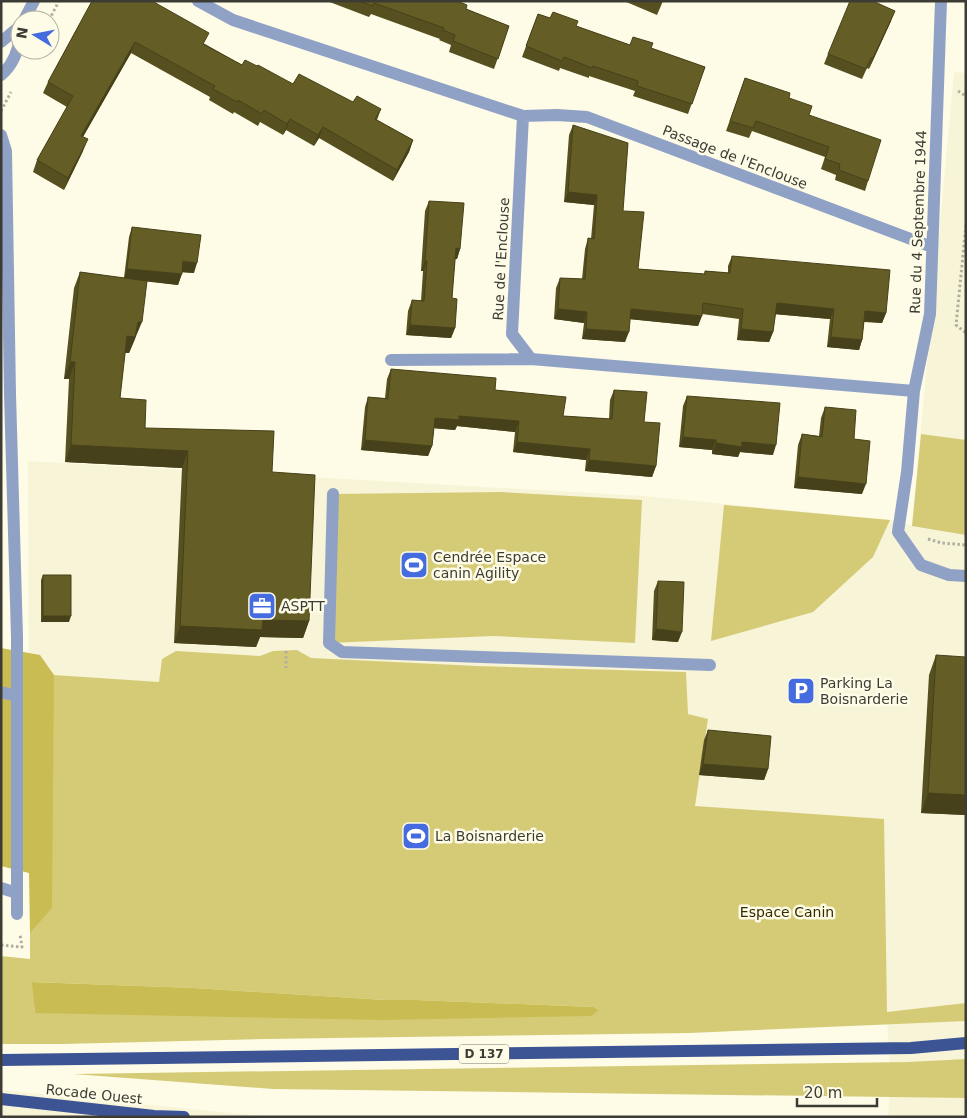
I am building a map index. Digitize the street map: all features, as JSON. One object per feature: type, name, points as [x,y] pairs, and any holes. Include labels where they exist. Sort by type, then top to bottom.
[{"type":"main road","name":"D 137","points":[[1,1060],[912,1048],[966,1043]]},
{"type":"main road","name":"Rocade Ouest","points":[[1,1099],[154,1116],[184,1117]]},
{"type":"street","points":[[198,1],[233,20],[524,116]]},
{"type":"street","name":"Rue du 4 Septembre 1944","points":[[898,532],[907,472],[914,391],[930,314],[941,1]]},
{"type":"street","points":[[1,75],[9,68],[12,60]]},
{"type":"street","name":"Passage de l'Enclouse","points":[[524,116],[558,115],[587,117],[932,247]]},
{"type":"street","name":"Rue de l'Enclouse","points":[[524,116],[512,334],[531,359]]},
{"type":"street","points":[[1,135],[6,151],[18,696],[17,914]]},
{"type":"street","points":[[391,360],[531,359],[914,391]]},
{"type":"street","points":[[333,494],[328,643],[342,652],[710,664]]},
{"type":"street","points":[[898,532],[921,565],[950,575],[966,576]]},
{"type":"street","points":[[1,692],[18,696]]},
{"type":"street","points":[[1,888],[17,892]]},
{"type":"path","points":[[966,225],[956,325],[966,333]]},
{"type":"path","points":[[898,532],[942,543],[966,545]]},
{"type":"path","points":[[286,651],[286,668]]},
{"type":"path","points":[[1,945],[22,947],[17,914]]},
{"type":"shaded area","points":[[954,72],[966,73],[966,1117],[888,1117],[890,1080],[887,1013],[679,1007],[35,1013],[30,959],[28,461],[644,496],[890,520],[912,526]]},
{"type":"shaded area","points":[[1,648],[40,655],[54,675],[52,908],[30,933],[29,873],[1,866]]},
{"type":"shaded area","points":[[32,982],[194,988],[385,1000],[594,1007],[599,1010],[591,1016],[383,1020],[35,1013]]},
{"type":"shaded area","points":[[1,1090],[271,1117],[1,1117]]},
{"type":"green space","points":[[921,434],[966,440],[966,535],[912,526]]},
{"type":"green space","points":[[501,492],[642,500],[635,643],[493,636],[329,643],[333,494]]},
{"type":"green space","points":[[724,505],[890,520],[873,557],[813,612],[711,641]]},
{"type":"green space","name":"Espace Canin","points":[[297,650],[311,658],[477,666],[686,672],[688,714],[708,719],[695,806],[884,819],[887,1012],[966,1003],[966,1021],[690,1033],[1,1044],[1,956],[30,959],[30,933],[54,675],[159,682],[162,659],[176,651],[260,656],[273,651]],"holes":[[[33,982],[194,988],[385,1000],[594,1007],[599,1010],[35,1013]]]},
{"type":"green space","points":[[966,1059],[966,1098],[273,1089],[73,1074],[909,1062]]},
{"type":"building","points":[[92,1],[152,1],[209,33],[203,44],[242,65],[245,60],[293,84],[299,74],[353,102],[357,96],[381,109],[375,119],[413,140],[397,170],[323,127],[318,135],[290,119],[287,124],[264,110],[262,114],[238,100],[237,102],[213,89],[215,86],[135,42],[81,136],[88,139],[68,178],[37,160],[73,96],[48,82]]},
{"type":"building","points":[[359,1],[457,1],[467,5],[466,9],[509,26],[498,59],[453,41],[455,35],[443,30],[444,28],[374,3],[373,6]]},
{"type":"building","points":[[850,1],[875,1],[895,11],[866,69],[828,54]]},
{"type":"building","points":[[553,12],[578,21],[576,26],[630,45],[633,37],[653,43],[651,48],[705,67],[692,104],[637,86],[638,81],[593,66],[592,68],[564,57],[562,61],[526,46],[538,14],[550,18]]},
{"type":"building","points":[[745,78],[790,93],[789,98],[812,106],[809,115],[881,140],[868,181],[839,170],[840,164],[825,159],[829,147],[756,121],[753,128],[730,121]]},
{"type":"building","points":[[573,125],[628,143],[623,211],[644,212],[638,269],[705,274],[705,271],[730,273],[732,256],[890,270],[886,313],[865,311],[862,340],[831,337],[834,309],[777,303],[773,332],[741,329],[743,309],[703,303],[702,316],[631,309],[629,332],[586,329],[587,312],[558,309],[560,278],[585,279],[588,238],[594,239],[597,195],[568,192]]},
{"type":"building","points":[[429,201],[464,203],[460,249],[456,248],[452,298],[457,299],[455,328],[410,325],[412,300],[424,301]]},
{"type":"building","points":[[132,227],[201,235],[197,263],[183,261],[182,274],[127,269]]},
{"type":"building","points":[[80,272],[147,281],[142,322],[138,322],[135,337],[127,336],[120,398],[146,400],[145,428],[274,431],[272,472],[315,475],[309,621],[263,620],[262,630],[180,626],[188,451],[71,445],[75,362],[70,362]]},
{"type":"building","points":[[391,369],[496,378],[495,390],[566,397],[563,416],[612,419],[614,390],[647,392],[644,422],[660,423],[656,466],[589,460],[590,449],[517,442],[519,421],[459,416],[459,420],[435,418],[432,446],[365,440],[368,397],[388,399]]},
{"type":"building","points":[[687,396],[780,403],[776,445],[742,442],[742,447],[716,443],[716,440],[683,437]]},
{"type":"building","points":[[825,407],[856,410],[854,439],[870,441],[866,484],[798,477],[802,434],[822,437]]},
{"type":"building","points":[[43,575],[71,575],[71,616],[43,616]]},
{"type":"building","points":[[658,581],[684,582],[682,632],[656,629]]},
{"type":"building","points":[[936,655],[966,657],[966,795],[928,793]]},
{"type":"building","points":[[708,730],[771,736],[768,769],[703,764]]},
{"type":"place","name":"Cendrée Espace canin Agility","points":[[414,565]]},
{"type":"place","name":"ASPTT","points":[[262,606]]},
{"type":"place","name":"Parking La Boisnarderie","points":[[801,691]]},
{"type":"place","name":"La Boisnarderie","points":[[416,836]]}]
